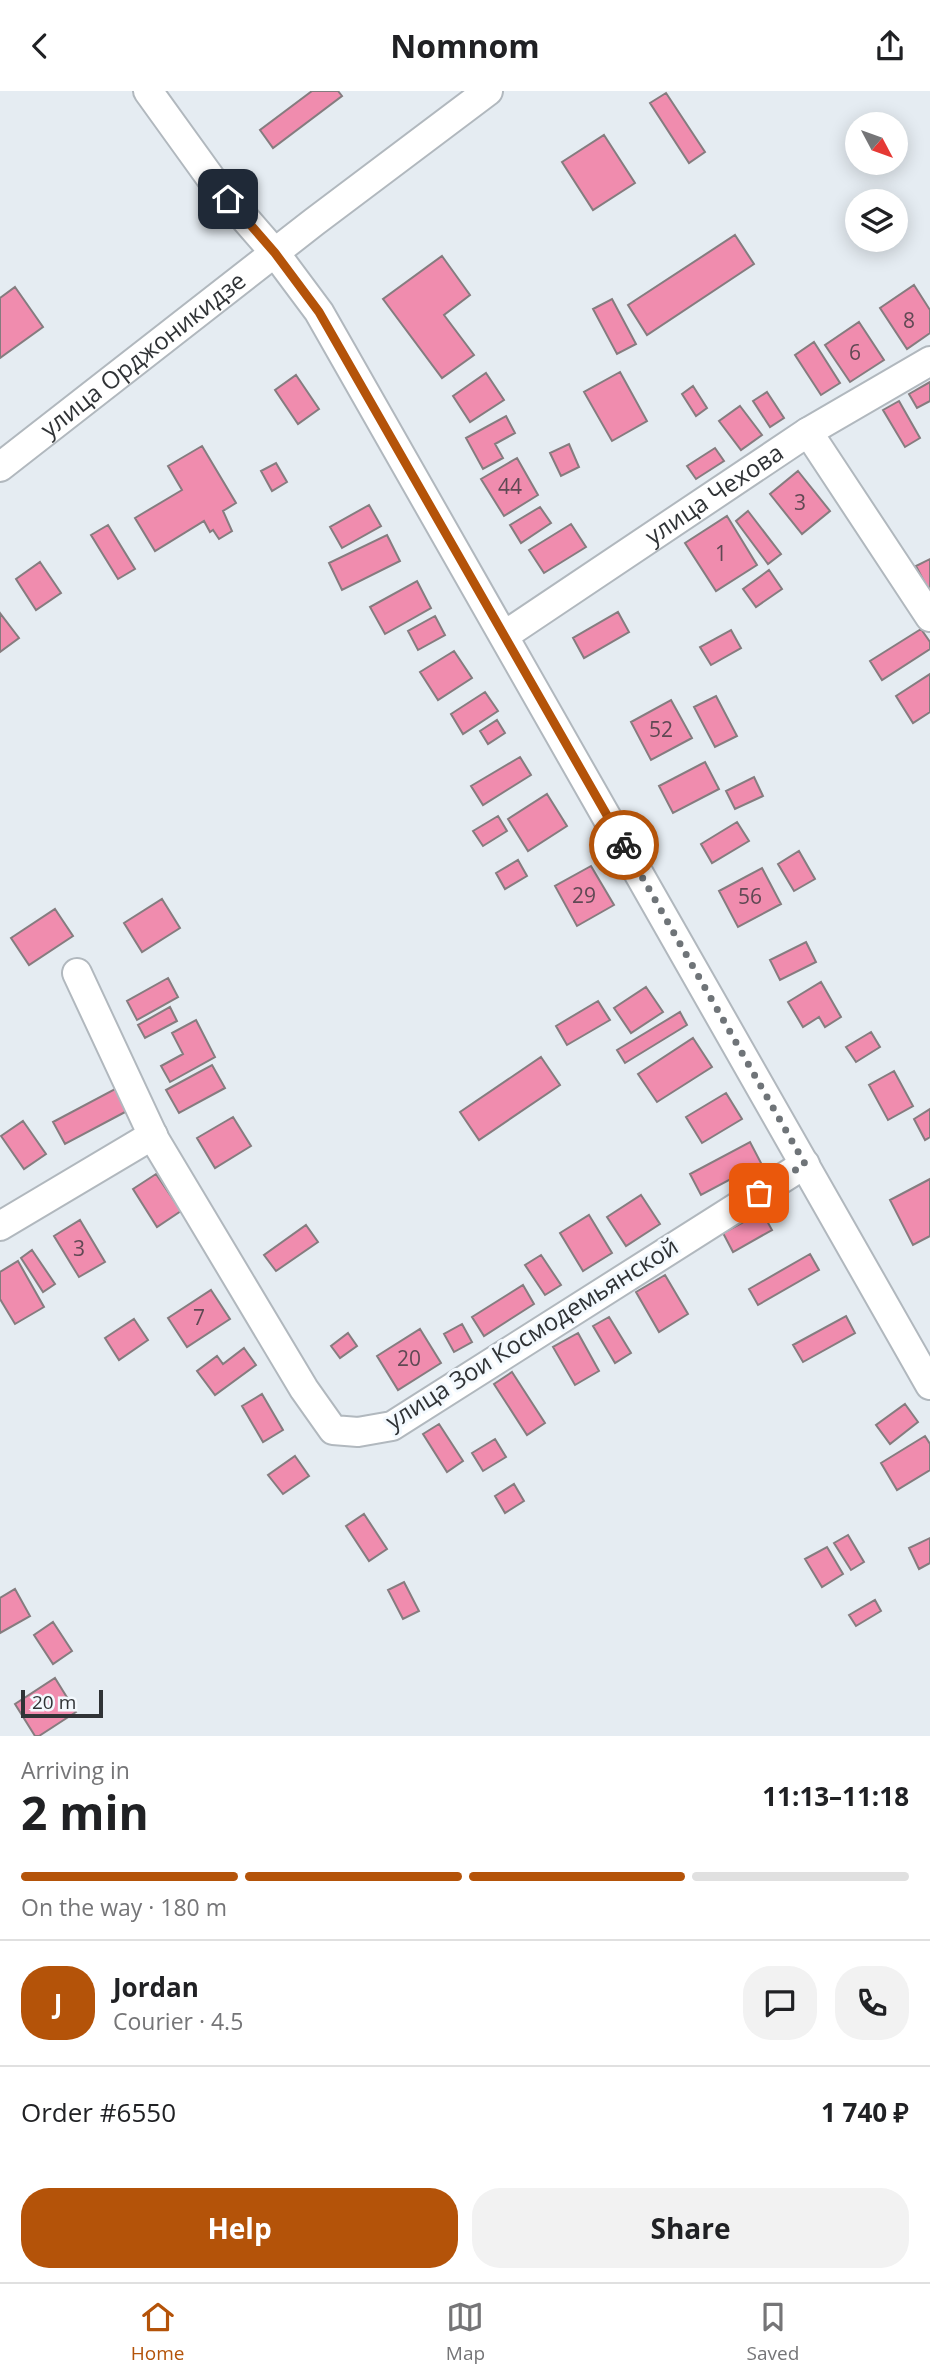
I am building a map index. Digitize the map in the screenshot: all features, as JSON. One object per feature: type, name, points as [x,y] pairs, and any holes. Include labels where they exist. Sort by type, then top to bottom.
[{"type":"street","points":[[148,91],[215,184],[275,253],[319,312],[930,1385]]},
{"type":"street","name":"улица Орджоникидзе","points":[[0,467],[488,91]]},
{"type":"street","name":"улица Чехова","points":[[505,635],[808,432],[930,362]]},
{"type":"street","points":[[808,432],[930,617]]},
{"type":"street","name":"улица Зои Космодемьянской","points":[[77,973],[153,1135],[304,1389],[333,1430],[358,1432],[392,1426],[805,1164]]},
{"type":"street","points":[[0,1226],[153,1135]]},
{"type":"building","points":[[312,91],[338,91],[342,96],[273,148],[260,130]]},
{"type":"building","points":[[666,93],[705,152],[689,163],[650,103]]},
{"type":"building","points":[[604,135],[635,183],[593,210],[562,162]]},
{"type":"building","points":[[735,235],[754,264],[647,335],[628,305]]},
{"type":"building","points":[[442,256],[470,295],[444,315],[474,355],[442,378],[383,299]]},
{"type":"building","points":[[914,285],[930,310],[930,333],[907,349],[880,308]]},
{"type":"building","points":[[15,287],[43,327],[0,358],[0,298]]},
{"type":"building","points":[[612,299],[636,344],[617,354],[593,309]]},
{"type":"building","points":[[859,322],[884,360],[850,382],[825,345]]},
{"type":"building","points":[[814,342],[840,383],[821,395],[795,355]]},
{"type":"building","points":[[620,372],[647,421],[612,441],[584,392]]},
{"type":"building","points":[[486,373],[504,400],[470,422],[453,396]]},
{"type":"building","points":[[296,375],[319,409],[298,424],[275,390]]},
{"type":"building","points":[[930,382],[930,401],[917,408],[909,394]]},
{"type":"building","points":[[693,386],[707,408],[696,416],[682,394]]},
{"type":"building","points":[[767,392],[784,418],[770,427],[753,401]]},
{"type":"building","points":[[899,401],[920,438],[905,447],[883,410]]},
{"type":"building","points":[[740,406],[762,435],[741,450],[719,421]]},
{"type":"building","points":[[506,416],[515,433],[495,444],[503,458],[483,469],[466,438]]},
{"type":"building","points":[[569,444],[579,467],[561,476],[550,453]]},
{"type":"building","points":[[202,446],[236,503],[223,511],[232,531],[219,539],[213,530],[210,532],[204,521],[155,551],[135,518],[182,490],[168,466]]},
{"type":"building","points":[[715,448],[724,461],[696,479],[687,466]]},
{"type":"building","points":[[517,458],[538,495],[504,516],[481,479]]},
{"type":"building","points":[[276,463],[287,482],[272,491],[261,471]]},
{"type":"building","points":[[798,471],[830,511],[802,534],[770,494]]},
{"type":"building","points":[[369,505],[381,526],[342,548],[330,527]]},
{"type":"building","points":[[540,507],[551,523],[521,543],[510,525]]},
{"type":"building","points":[[748,511],[781,554],[768,564],[736,521]]},
{"type":"building","points":[[727,516],[757,565],[716,591],[685,543]]},
{"type":"building","points":[[571,524],[586,547],[544,573],[529,550]]},
{"type":"building","points":[[108,525],[135,569],[118,579],[91,535]]},
{"type":"building","points":[[387,535],[400,561],[342,590],[329,563]]},
{"type":"building","points":[[930,559],[930,593],[916,566]]},
{"type":"building","points":[[40,562],[61,593],[36,610],[16,579]]},
{"type":"building","points":[[769,570],[782,589],[756,607],[743,589]]},
{"type":"building","points":[[417,581],[431,608],[385,634],[370,607]]},
{"type":"building","points":[[618,612],[629,632],[584,658],[573,638]]},
{"type":"building","points":[[0,613],[19,638],[0,652]]},
{"type":"building","points":[[435,616],[445,635],[418,650],[408,631]]},
{"type":"building","points":[[921,629],[930,642],[930,649],[882,680],[870,661]]},
{"type":"building","points":[[731,630],[741,648],[711,665],[700,647]]},
{"type":"building","points":[[454,651],[472,678],[438,700],[420,672]]},
{"type":"building","points":[[930,674],[930,712],[913,723],[896,696]]},
{"type":"building","points":[[485,692],[498,711],[463,734],[451,714]]},
{"type":"building","points":[[716,696],[737,736],[715,747],[694,707]]},
{"type":"building","points":[[671,700],[692,738],[651,760],[631,722]]},
{"type":"building","points":[[497,720],[505,733],[488,744],[480,731]]},
{"type":"building","points":[[520,757],[531,775],[483,805],[471,786]]},
{"type":"building","points":[[705,762],[719,789],[673,813],[659,786]]},
{"type":"building","points":[[754,777],[763,796],[735,809],[726,791]]},
{"type":"building","points":[[547,794],[567,826],[528,851],[508,819]]},
{"type":"building","points":[[498,816],[507,831],[483,846],[473,831]]},
{"type":"building","points":[[737,822],[749,841],[712,863],[701,844]]},
{"type":"building","points":[[799,851],[815,879],[794,891],[778,864]]},
{"type":"building","points":[[518,860],[527,876],[505,889],[496,873]]},
{"type":"building","points":[[591,866],[614,905],[577,926],[555,886]]},
{"type":"building","points":[[762,868],[781,904],[738,927],[719,891]]},
{"type":"building","points":[[162,899],[180,928],[142,952],[124,923]]},
{"type":"building","points":[[55,909],[73,936],[29,965],[11,938]]},
{"type":"building","points":[[806,942],[816,962],[780,980],[770,960]]},
{"type":"building","points":[[168,978],[178,997],[137,1020],[127,1001]]},
{"type":"building","points":[[821,982],[841,1017],[825,1027],[819,1017],[803,1027],[788,1002]]},
{"type":"building","points":[[646,987],[663,1012],[631,1033],[614,1008]]},
{"type":"building","points":[[598,1001],[610,1020],[567,1045],[556,1026]]},
{"type":"building","points":[[170,1007],[177,1021],[145,1038],[138,1025]]},
{"type":"building","points":[[680,1012],[687,1025],[625,1063],[617,1050]]},
{"type":"building","points":[[196,1020],[215,1057],[170,1082],[161,1066],[183,1054],[172,1033]]},
{"type":"building","points":[[871,1032],[880,1047],[856,1062],[846,1047]]},
{"type":"building","points":[[693,1038],[712,1067],[657,1102],[638,1074]]},
{"type":"building","points":[[541,1057],[560,1085],[479,1140],[460,1112]]},
{"type":"building","points":[[212,1065],[225,1088],[179,1113],[166,1090]]},
{"type":"building","points":[[894,1071],[913,1106],[888,1120],[869,1085]]},
{"type":"building","points":[[115,1089],[127,1111],[65,1144],[53,1122]]},
{"type":"building","points":[[726,1093],[742,1119],[702,1143],[686,1117]]},
{"type":"building","points":[[930,1109],[930,1137],[925,1140],[914,1119]]},
{"type":"building","points":[[233,1117],[251,1146],[215,1168],[197,1138]]},
{"type":"building","points":[[23,1121],[46,1154],[24,1169],[1,1136]]},
{"type":"building","points":[[750,1142],[761,1163],[701,1195],[690,1174]]},
{"type":"building","points":[[156,1174],[181,1211],[157,1227],[133,1189]]},
{"type":"building","points":[[930,1179],[930,1236],[913,1245],[890,1200]]},
{"type":"building","points":[[641,1195],[660,1224],[626,1246],[607,1217]]},
{"type":"building","points":[[762,1212],[772,1230],[733,1252],[723,1233]]},
{"type":"building","points":[[589,1215],[612,1253],[583,1271],[560,1233]]},
{"type":"building","points":[[80,1220],[105,1262],[79,1277],[54,1236]]},
{"type":"building","points":[[306,1225],[318,1242],[276,1271],[264,1255]]},
{"type":"building","points":[[32,1250],[55,1284],[43,1292],[21,1258]]},
{"type":"building","points":[[810,1254],[819,1270],[758,1305],[749,1289]]},
{"type":"building","points":[[541,1255],[561,1285],[545,1295],[525,1265]]},
{"type":"building","points":[[18,1261],[44,1307],[15,1324],[0,1299],[0,1272]]},
{"type":"building","points":[[665,1275],[688,1314],[659,1332],[636,1292]]},
{"type":"building","points":[[523,1285],[534,1304],[484,1336],[472,1317]]},
{"type":"building","points":[[211,1290],[230,1319],[187,1347],[168,1318]]},
{"type":"building","points":[[846,1316],[855,1333],[803,1362],[793,1345]]},
{"type":"building","points":[[609,1317],[631,1353],[615,1363],[593,1326]]},
{"type":"building","points":[[134,1319],[148,1340],[119,1360],[105,1338]]},
{"type":"building","points":[[462,1324],[472,1342],[454,1352],[444,1334]]},
{"type":"building","points":[[420,1329],[441,1363],[398,1390],[377,1356]]},
{"type":"building","points":[[348,1333],[357,1346],[340,1358],[331,1346]]},
{"type":"building","points":[[578,1333],[599,1371],[575,1385],[553,1347]]},
{"type":"building","points":[[244,1348],[256,1365],[215,1395],[197,1371],[217,1356],[223,1364]]},
{"type":"building","points":[[512,1372],[545,1423],[527,1435],[494,1384]]},
{"type":"building","points":[[262,1394],[283,1430],[263,1442],[242,1406]]},
{"type":"building","points":[[905,1404],[918,1422],[890,1444],[876,1425]]},
{"type":"building","points":[[439,1424],[463,1461],[447,1472],[423,1434]]},
{"type":"building","points":[[925,1436],[930,1444],[930,1470],[897,1490],[881,1463]]},
{"type":"building","points":[[495,1439],[506,1457],[483,1471],[472,1453]]},
{"type":"building","points":[[295,1456],[309,1476],[283,1494],[268,1475]]},
{"type":"building","points":[[514,1484],[524,1501],[505,1513],[495,1496]]},
{"type":"building","points":[[364,1514],[387,1549],[369,1561],[346,1526]]},
{"type":"building","points":[[848,1535],[864,1562],[851,1570],[834,1543]]},
{"type":"building","points":[[930,1538],[930,1563],[919,1569],[909,1548]]},
{"type":"building","points":[[827,1547],[843,1574],[822,1587],[805,1559]]},
{"type":"building","points":[[404,1582],[419,1611],[403,1619],[388,1590]]},
{"type":"building","points":[[15,1589],[30,1616],[0,1633],[0,1598]]},
{"type":"building","points":[[875,1600],[881,1611],[856,1626],[849,1615]]},
{"type":"building","points":[[53,1622],[72,1651],[53,1664],[34,1635]]},
{"type":"building","points":[[55,1678],[76,1712],[35,1736],[15,1704]]},
{"type":"way so far","points":[[624,845],[805,1164],[759,1193]]},
{"type":"route","points":[[228,199],[275,253],[319,312],[624,845]]}]
